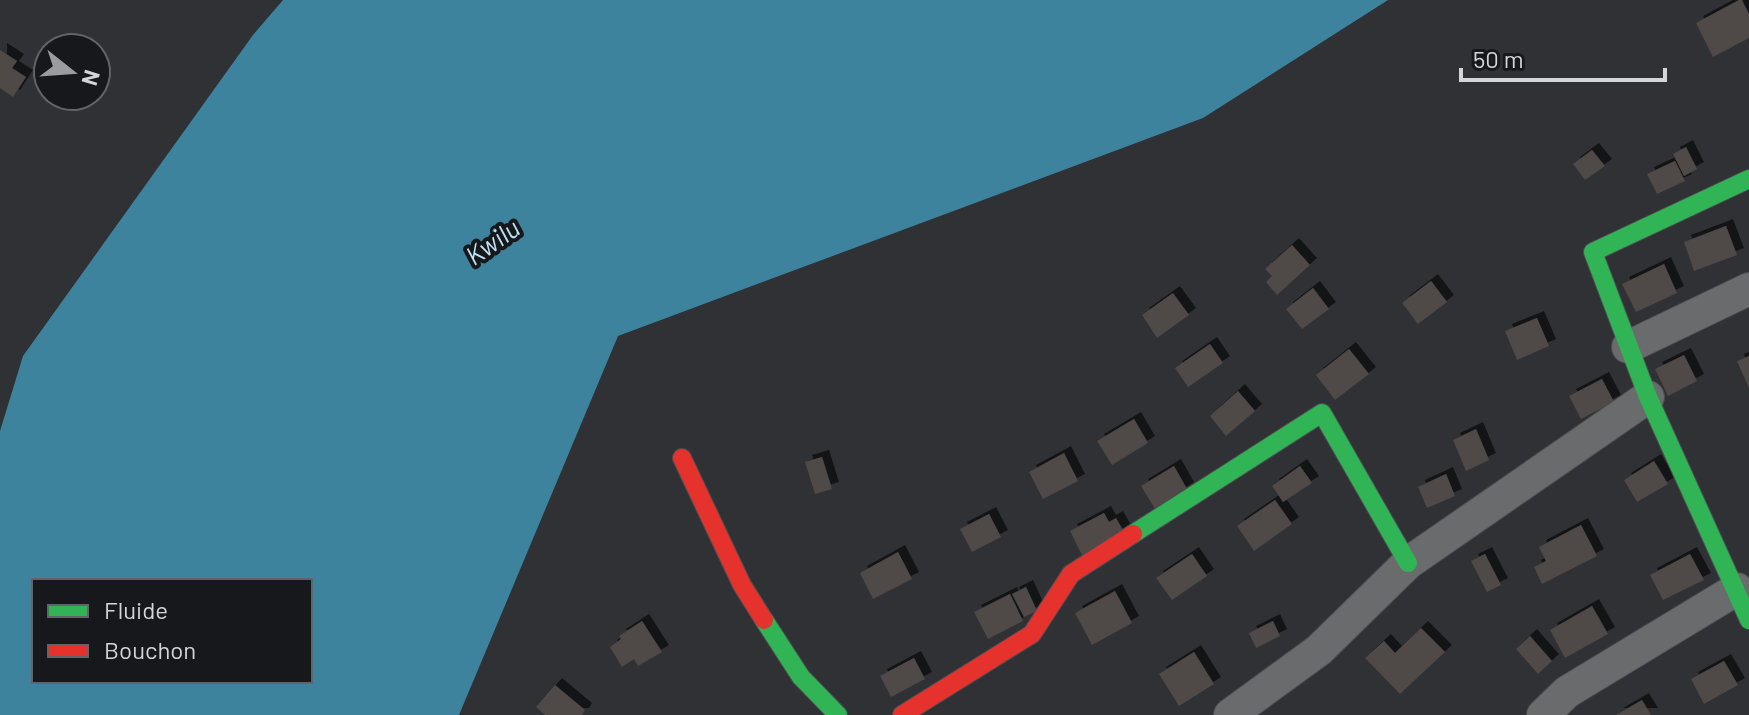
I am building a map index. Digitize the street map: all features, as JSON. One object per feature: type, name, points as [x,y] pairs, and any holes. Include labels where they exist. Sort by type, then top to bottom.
[{"type":"street","points":[[1749,179],[1593,252],[1648,397],[1737,569],[1749,620]]},
{"type":"street","points":[[1628,347],[1749,289]]},
{"type":"street","points":[[1230,715],[1319,650],[1408,563],[1648,397]]},
{"type":"street","points":[[902,715],[1032,634],[1071,574],[1322,413],[1408,563]]},
{"type":"street","points":[[682,458],[742,585],[801,677],[838,715]]},
{"type":"street","points":[[1543,715],[1567,692],[1737,569]]},
{"type":"water","name":"Kwilu","points":[[283,0],[1388,0],[1203,118],[618,336],[459,715],[0,715],[0,431],[23,356],[253,35]]},
{"type":"building","points":[[1742,0],[1749,14],[1749,38],[1713,57],[1696,23]]},
{"type":"building","points":[[0,50],[17,61],[12,68],[26,77],[13,97],[0,88]]},
{"type":"building","points":[[1686,147],[1697,169],[1684,176],[1673,154]]},
{"type":"building","points":[[1592,150],[1605,166],[1585,180],[1573,164]]},
{"type":"building","points":[[1675,161],[1685,181],[1657,194],[1647,174]]},
{"type":"building","points":[[1726,226],[1737,255],[1694,271],[1684,242]]},
{"type":"building","points":[[1292,245],[1310,265],[1277,295],[1266,282],[1272,276],[1265,269]]},
{"type":"building","points":[[1664,264],[1677,293],[1636,312],[1622,284]]},
{"type":"building","points":[[1431,281],[1447,302],[1418,324],[1402,303]]},
{"type":"building","points":[[1313,288],[1329,309],[1302,329],[1286,309]]},
{"type":"building","points":[[1173,293],[1189,315],[1157,338],[1142,315]]},
{"type":"building","points":[[1537,318],[1549,346],[1517,360],[1505,331]]},
{"type":"building","points":[[1210,344],[1223,363],[1188,387],[1175,368]]},
{"type":"building","points":[[1349,349],[1369,374],[1335,400],[1316,375]]},
{"type":"building","points":[[1684,355],[1697,381],[1668,396],[1655,369]]},
{"type":"building","points":[[1749,356],[1749,388],[1737,361]]},
{"type":"building","points":[[1602,379],[1614,402],[1581,419],[1569,396]]},
{"type":"building","points":[[1238,391],[1255,411],[1226,436],[1210,416]]},
{"type":"building","points":[[1134,419],[1148,443],[1112,465],[1097,441]]},
{"type":"building","points":[[1476,429],[1489,460],[1466,471],[1453,440]]},
{"type":"building","points":[[1064,453],[1078,481],[1043,499],[1029,472]]},
{"type":"building","points":[[822,457],[832,489],[815,494],[805,462]]},
{"type":"building","points":[[1654,461],[1668,484],[1637,502],[1624,480]]},
{"type":"building","points":[[1174,466],[1187,489],[1155,509],[1141,486]]},
{"type":"building","points":[[1300,466],[1312,483],[1283,502],[1272,486]]},
{"type":"building","points":[[1446,474],[1455,496],[1427,508],[1418,487]]},
{"type":"building","points":[[1275,500],[1292,524],[1254,551],[1237,526]]},
{"type":"building","points":[[1104,513],[1109,522],[1116,518],[1124,532],[1082,555],[1070,531]]},
{"type":"building","points":[[989,514],[1001,537],[972,552],[960,529]]},
{"type":"building","points":[[1581,525],[1597,556],[1542,584],[1534,567],[1546,561],[1539,547]]},
{"type":"building","points":[[898,552],[912,579],[873,599],[860,573]]},
{"type":"building","points":[[1192,554],[1207,576],[1172,600],[1156,578]]},
{"type":"building","points":[[1485,554],[1501,585],[1487,592],[1471,561]]},
{"type":"building","points":[[1690,554],[1704,580],[1663,600],[1650,575]]},
{"type":"building","points":[[1026,587],[1037,611],[1024,617],[1012,594]]},
{"type":"building","points":[[1115,591],[1132,623],[1092,645],[1075,613]]},
{"type":"building","points":[[1010,594],[1023,621],[988,639],[974,612]]},
{"type":"building","points":[[1592,606],[1608,634],[1565,658],[1550,630]]},
{"type":"building","points":[[642,621],[662,652],[638,666],[634,659],[622,667],[610,647],[621,639],[619,636]]},
{"type":"building","points":[[1273,621],[1280,636],[1256,648],[1249,633]]},
{"type":"building","points":[[1421,628],[1445,652],[1400,694],[1365,658],[1384,641],[1395,653]]},
{"type":"building","points":[[1530,636],[1552,661],[1538,674],[1516,649]]},
{"type":"building","points":[[1194,652],[1214,684],[1179,706],[1159,674]]},
{"type":"building","points":[[914,658],[925,679],[891,697],[880,676]]},
{"type":"building","points":[[1724,661],[1738,685],[1704,704],[1691,679]]},
{"type":"building","points":[[555,685],[585,710],[582,715],[545,715],[536,707]]},
{"type":"building","points":[[1642,700],[1651,715],[1616,715]]},
{"type":"traffic: fast","points":[[1749,179],[1593,252],[1648,397],[1749,620]]},
{"type":"traffic: fast","points":[[1133,534],[1322,413],[1408,563]]},
{"type":"traffic: fast","points":[[764,620],[801,677],[838,715]]},
{"type":"traffic: jam","points":[[682,458],[742,585],[764,620]]},
{"type":"traffic: jam","points":[[902,715],[1032,634],[1071,574],[1133,534]]}]
